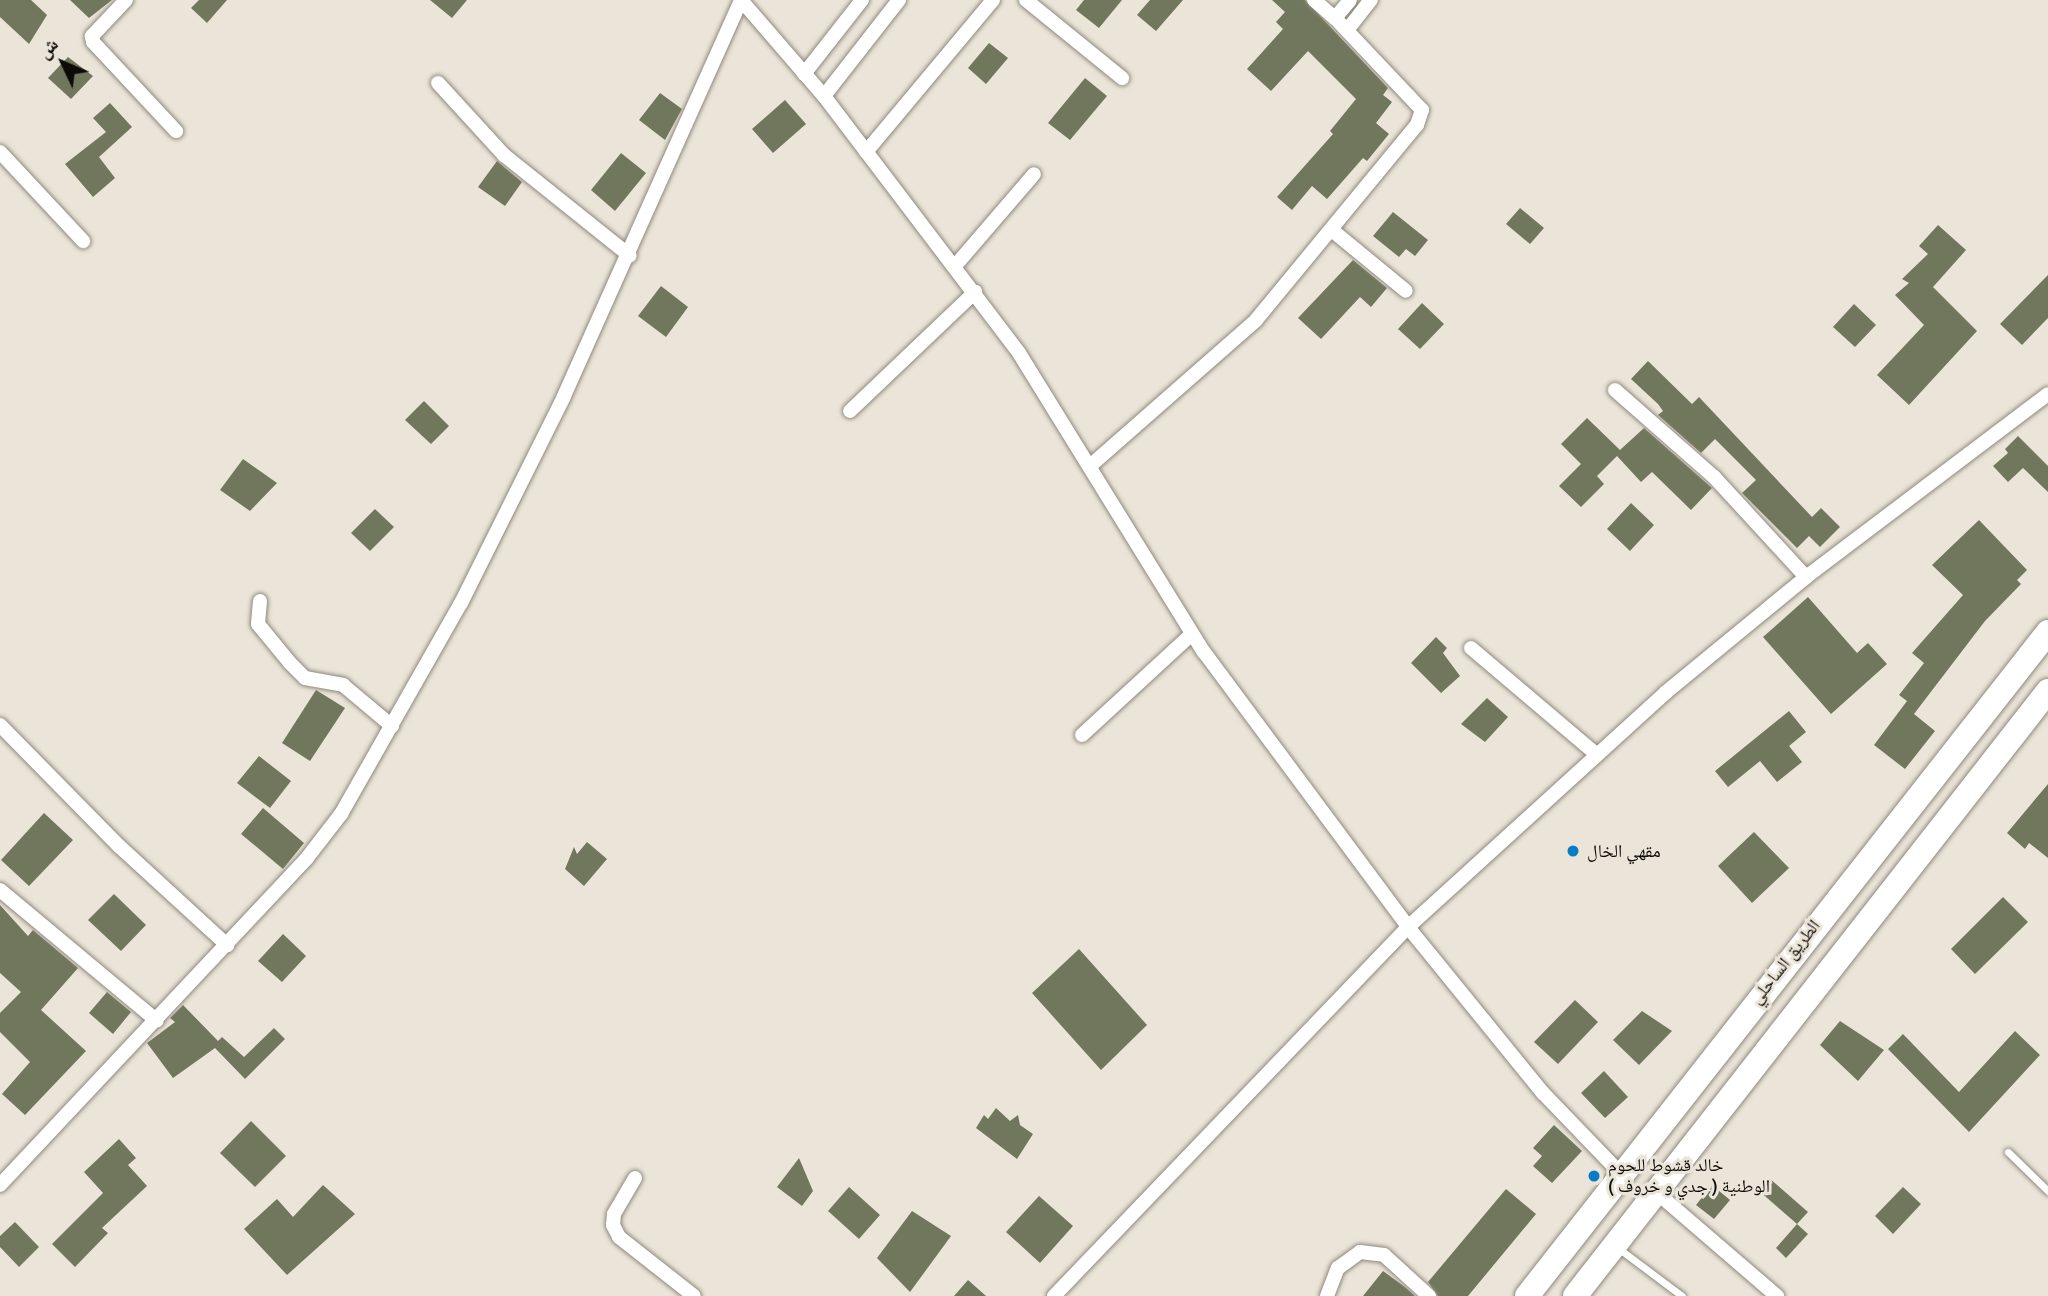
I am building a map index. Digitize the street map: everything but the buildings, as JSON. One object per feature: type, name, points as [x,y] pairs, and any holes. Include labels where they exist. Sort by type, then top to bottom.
[{"type":"highway","name":"الطريق الساحلي","points":[[1527,1296],[1755,999],[2048,632]]},
{"type":"highway","points":[[1575,1296],[2048,691]]},
{"type":"street","points":[[126,0],[92,36],[93,42],[176,131]]},
{"type":"street","points":[[0,1185],[227,945],[341,814],[461,603],[630,256],[741,0],[824,96],[975,292],[1090,466],[1192,634],[1408,927],[1543,1093],[1622,1175]]},
{"type":"street","points":[[804,74],[862,0]]},
{"type":"street","points":[[824,96],[899,0]]},
{"type":"street","points":[[866,152],[993,0]]},
{"type":"street","points":[[1026,0],[1122,78]]},
{"type":"street","points":[[1090,466],[1256,320],[1333,231],[1418,125],[1423,110],[1348,29],[1314,0]]},
{"type":"street","points":[[1335,18],[1350,0]]},
{"type":"street","points":[[1348,29],[1371,0]]},
{"type":"street","points":[[438,83],[504,155],[630,256]]},
{"type":"street","points":[[0,152],[83,241]]},
{"type":"street","points":[[955,266],[1034,174]]},
{"type":"street","points":[[1333,231],[1406,291]]},
{"type":"street","points":[[850,411],[975,292]]},
{"type":"street","points":[[1615,390],[1714,477],[1806,577]]},
{"type":"street","points":[[1054,1296],[1408,927],[1597,755],[1806,577],[2048,394]]},
{"type":"street","points":[[260,601],[258,624],[305,678],[343,685],[392,726]]},
{"type":"street","points":[[1082,734],[1192,634]]},
{"type":"street","points":[[1471,648],[1597,755]]},
{"type":"street","points":[[0,725],[119,846],[227,945]]},
{"type":"street","points":[[0,890],[157,1021]]},
{"type":"street","points":[[635,1178],[614,1214],[613,1225],[619,1237],[694,1296]]},
{"type":"street","points":[[1656,1192],[1777,1296]]},
{"type":"street","points":[[1327,1296],[1338,1268],[1360,1252],[1384,1255],[1429,1296]]},
{"type":"lane","points":[[2008,1152],[2048,1191]]},
{"type":"lane","points":[[1615,1246],[1682,1296]]},
{"type":"place","name":"مقهي الخال","points":[[1573,851]]},
{"type":"place","name":"خالد قشوط للحوم الوطنية ( جدي و خروف )","points":[[1594,1176]]}]
